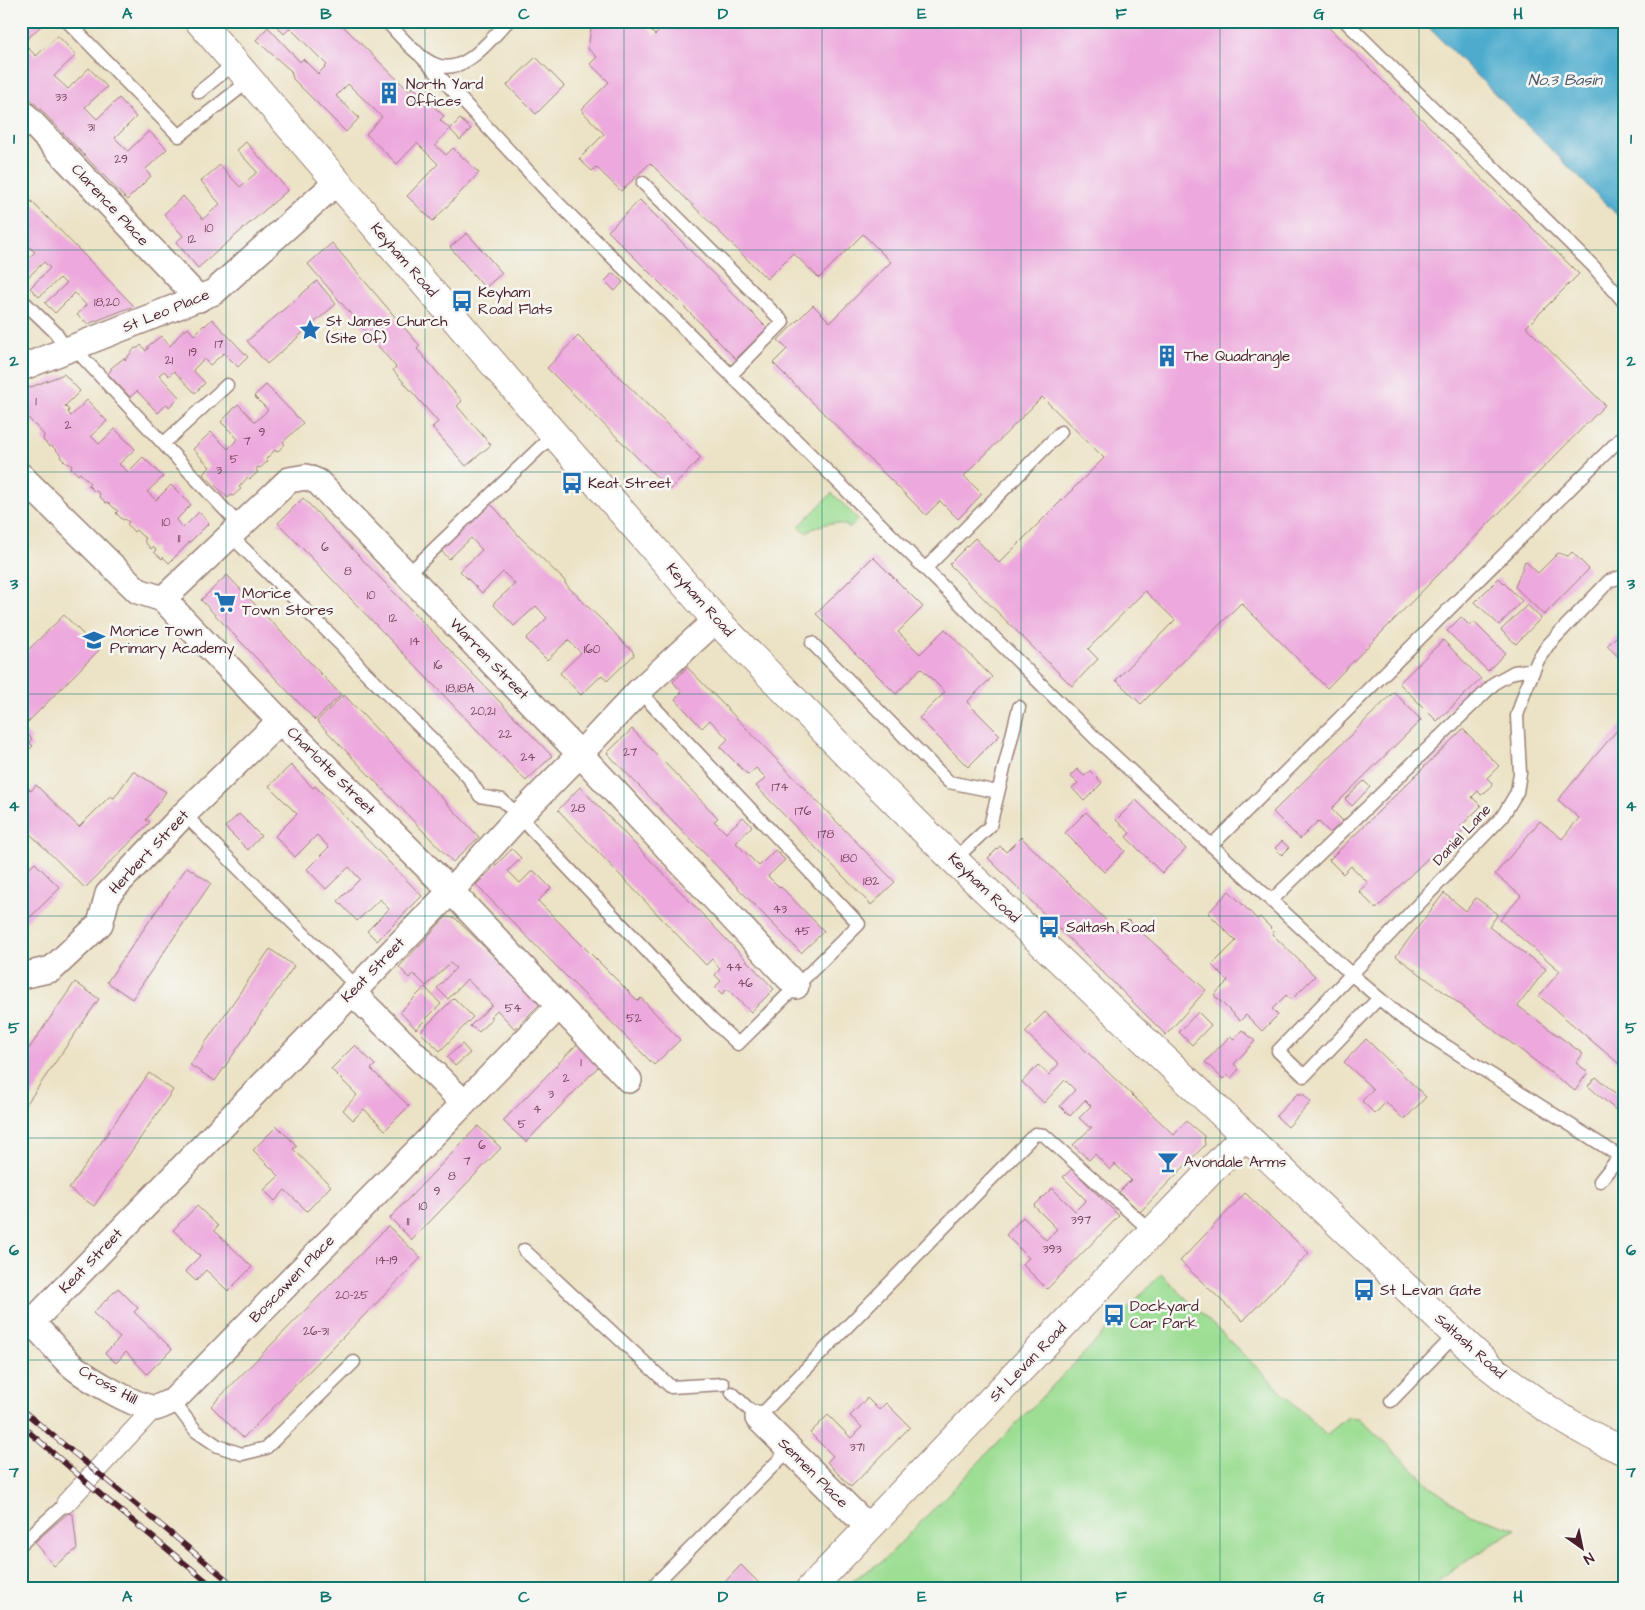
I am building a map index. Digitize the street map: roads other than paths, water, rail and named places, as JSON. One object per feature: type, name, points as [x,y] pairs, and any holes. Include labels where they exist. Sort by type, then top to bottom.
[{"type":"main road","name":"Keyham Road","points":[[199,21],[716,620],[954,860],[1245,1135]]},
{"type":"main road","name":"St Levan Road","points":[[810,1589],[1245,1135]]},
{"type":"main road","name":"Saltash Road","points":[[1245,1135],[1488,1364],[1528,1396],[1560,1418],[1624,1451]]},
{"type":"street","name":"Clarence Place","points":[[21,111],[199,299]]},
{"type":"street","name":"St Leo Place","points":[[21,368],[214,292],[336,182]]},
{"type":"street","name":"Charlotte Street","points":[[21,476],[138,591],[163,599],[280,721],[451,891],[629,1080]]},
{"type":"street","name":"Warren Street","points":[[163,599],[290,480],[306,477],[318,482],[580,754],[796,986]]},
{"type":"street","name":"Keat Street","points":[[26,1319],[451,891],[519,816],[638,691],[716,620]]},
{"type":"street","name":"Herbert Street","points":[[21,976],[52,969],[100,924],[108,894],[184,814],[280,721]]},
{"type":"street","points":[[355,989],[464,1103]]},
{"type":"street","name":"Boscawen Place","points":[[66,1503],[559,1006]]},
{"type":"street","name":"Cross Hill","points":[[26,1319],[68,1362],[89,1379],[129,1400],[163,1404]]},
{"type":"street","name":"Sennen Place","points":[[758,1418],[869,1528]]},
{"type":"lane","points":[[67,21],[180,136],[242,72]]},
{"type":"lane","points":[[386,21],[514,157],[1094,737],[1351,974],[1402,1018],[1622,1157],[1600,1181]]},
{"type":"lane","points":[[416,51],[433,64],[443,66],[456,65],[473,56],[508,21]]},
{"type":"lane","points":[[1345,21],[1593,266],[1624,302]]},
{"type":"lane","points":[[199,92],[242,72]]},
{"type":"lane","points":[[643,184],[783,322],[730,375]]},
{"type":"lane","points":[[21,299],[164,443],[235,531],[361,668],[468,778],[480,796],[502,800],[519,816],[712,1020],[738,1044],[859,924],[638,691]]},
{"type":"lane","points":[[164,443],[227,385]]},
{"type":"lane","points":[[925,569],[1062,432]]},
{"type":"lane","points":[[408,575],[554,434]]},
{"type":"lane","points":[[1212,845],[1624,436]]},
{"type":"lane","name":"Daniel Lane","points":[[1378,998],[1304,1076],[1278,1051],[1502,817],[1516,792],[1520,773],[1517,716],[1534,669],[1548,645],[1609,581],[1624,576]]},
{"type":"lane","points":[[812,643],[949,782],[998,792]]},
{"type":"lane","points":[[1272,900],[1496,682],[1514,672],[1534,669]]},
{"type":"lane","points":[[954,860],[990,826],[1019,707]]},
{"type":"lane","points":[[184,814],[355,989]]},
{"type":"lane","points":[[524,1250],[671,1387],[727,1389],[758,1418],[1035,1134],[1044,1135],[1152,1232]]},
{"type":"lane","points":[[1391,1401],[1456,1334]]},
{"type":"lane","points":[[163,1404],[218,1446],[242,1454],[266,1448],[354,1362]]},
{"type":"lane","points":[[650,1589],[790,1450]]},
{"type":"lane","name":"Boscawen Place","points":[[21,1544],[66,1503]]},
{"type":"water","name":"No.3 Basin","points":[[1422,21],[1624,21],[1624,222]]},
{"type":"railway","points":[[21,1409],[238,1589]]},
{"type":"railway","points":[[21,1425],[106,1499],[216,1589]]},
{"type":"place","name":"North Yard Offices","points":[[389,93]]},
{"type":"place","name":"Keyham Road Flats","points":[[462,301]]},
{"type":"place","name":"St James Church (Site Of)","points":[[310,330]]},
{"type":"place","name":"The Quadrangle","points":[[1167,356]]},
{"type":"place","name":"Keat Street","points":[[572,483]]},
{"type":"place","name":"Morice Town Stores","points":[[225,602]]},
{"type":"place","name":"Morice Town Primary Academy","points":[[94,640]]},
{"type":"place","name":"Saltash Road","points":[[1049,927]]},
{"type":"place","name":"Avondale Arms","points":[[1168,1162]]},
{"type":"place","name":"St Levan Gate","points":[[1364,1290]]},
{"type":"place","name":"Dockyard Car Park","points":[[1114,1315]]}]
